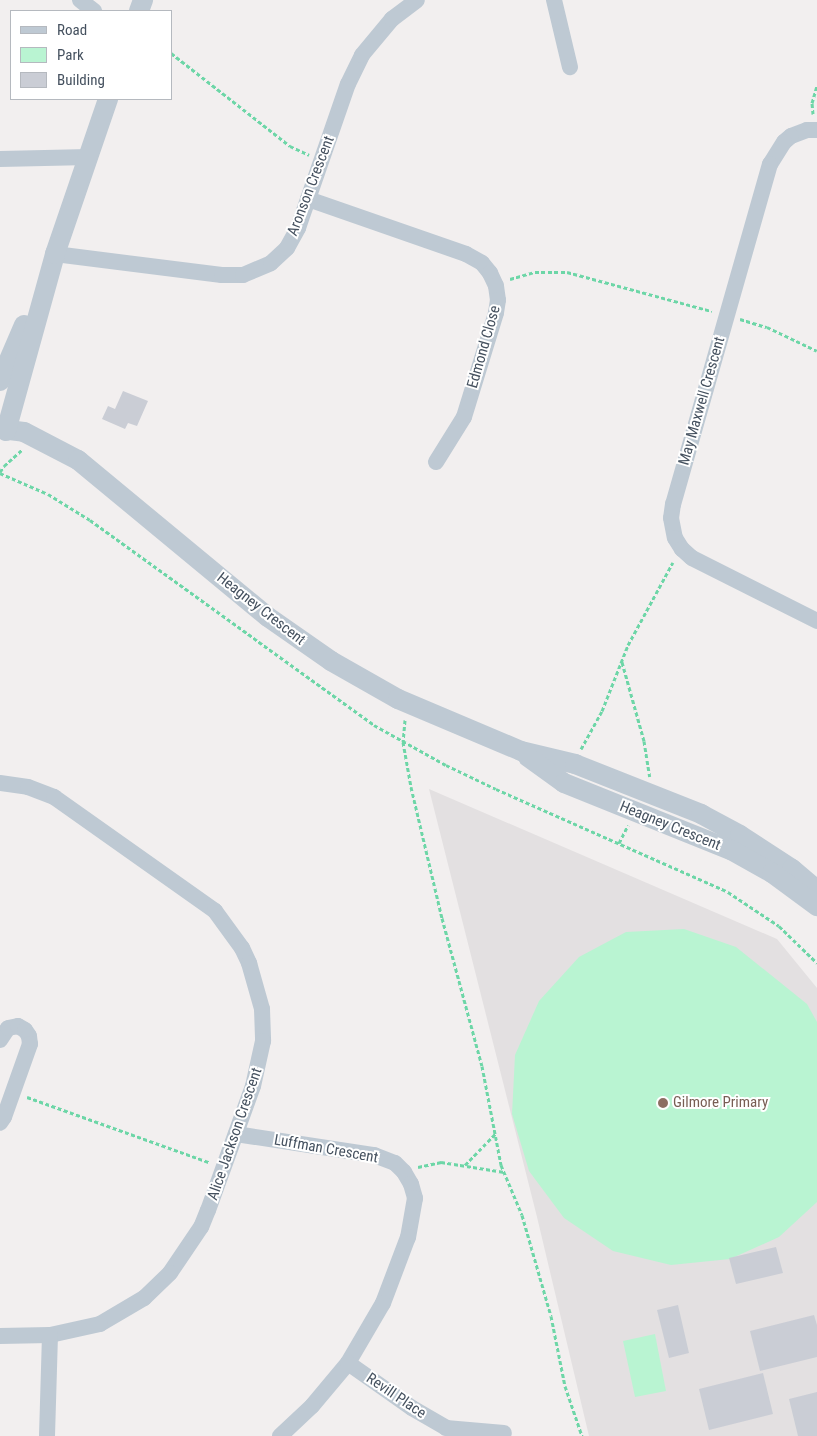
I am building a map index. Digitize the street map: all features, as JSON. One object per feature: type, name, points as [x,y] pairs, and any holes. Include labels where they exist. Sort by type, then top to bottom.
[{"type":"street","points":[[80,0],[93,10]]},
{"type":"street","name":"Aronson Crescent","points":[[55,254],[222,275],[242,275],[267,266],[287,248],[298,228],[348,84],[362,55],[392,19],[417,0]]},
{"type":"street","points":[[554,0],[570,67]]},
{"type":"street","points":[[11,428],[55,254],[108,100]]},
{"type":"street","name":"May Maxwell Crescent","points":[[682,549],[675,538],[672,524],[673,504],[773,156],[791,136],[807,130],[816,130]]},
{"type":"street","points":[[0,159],[88,156]]},
{"type":"street","name":"Edmond Close","points":[[308,199],[466,254],[482,263],[490,273],[496,286],[498,300],[496,313],[464,418],[436,462]]},
{"type":"street","points":[[0,381],[55,254]]},
{"type":"street","name":"Heagney Crescent","points":[[11,428],[78,460],[268,617],[331,661],[413,706],[521,752],[575,764],[701,814],[736,842],[813,895]]},
{"type":"street","points":[[682,549],[692,558],[817,621]]},
{"type":"street","name":"Alice Jackson Crescent","points":[[0,783],[28,787],[54,797],[207,904],[225,922],[242,948],[259,993],[263,1041],[253,1086],[201,1227],[170,1273],[144,1298],[115,1316],[84,1328],[50,1335],[0,1336]]},
{"type":"street","points":[[0,1040],[8,1028],[18,1026],[25,1030],[29,1036],[30,1044],[15,1089],[0,1123]]},
{"type":"street","name":"Luffman Crescent","points":[[236,1134],[374,1155],[395,1164],[404,1172]]},
{"type":"street","points":[[280,1436],[312,1406],[348,1363],[382,1304],[408,1237],[414,1198],[411,1184],[404,1172]]},
{"type":"street","points":[[47,1436],[50,1335]]},
{"type":"street","name":"Revill Place","points":[[348,1363],[412,1408],[446,1428],[504,1433]]},
{"type":"path","points":[[172,54],[290,146],[322,160]]},
{"type":"path","points":[[816,130],[812,103],[817,86]]},
{"type":"path","points":[[496,286],[518,276],[535,272],[567,272],[766,327],[817,351]]},
{"type":"path","points":[[0,472],[4,466],[11,428]]},
{"type":"path","points":[[578,754],[602,711],[628,644],[682,549]]},
{"type":"path","points":[[622,661],[650,765],[648,780]]},
{"type":"path","points":[[413,706],[406,720],[403,734],[411,787],[442,918],[476,1040],[504,1172],[522,1215],[550,1316],[565,1386],[582,1436]]},
{"type":"path","points":[[15,1089],[32,1100],[224,1168]]},
{"type":"path","points":[[465,1165],[496,1134]]},
{"type":"path","points":[[404,1172],[432,1163],[465,1165],[504,1172]]},
{"type":"shaded area","name":"Gilmore Primary","points":[[429,789],[777,939],[817,988],[817,1436],[589,1436],[537,1217]]},
{"type":"green space","points":[[684,929],[736,947],[807,1004],[817,1022],[817,1202],[779,1237],[730,1259],[671,1265],[613,1251],[564,1218],[529,1171],[512,1114],[515,1055],[539,1001],[579,957],[626,932]]},
{"type":"green space","points":[[655,1334],[666,1391],[635,1397],[623,1341]]},
{"type":"building","points":[[123,391],[148,401],[137,426],[128,423],[125,429],[102,419],[108,406],[115,409]]},
{"type":"building","points":[[776,1247],[783,1273],[736,1284],[729,1258]]},
{"type":"building","points":[[678,1305],[689,1353],[669,1358],[657,1310]]},
{"type":"building","points":[[814,1315],[817,1325],[817,1357],[760,1371],[750,1331]]},
{"type":"building","points":[[763,1373],[773,1414],[709,1430],[699,1389]]},
{"type":"building","points":[[817,1392],[817,1436],[798,1436],[789,1399]]},
{"type":"place","name":"Gilmore Primary","points":[[663,1103]]}]
